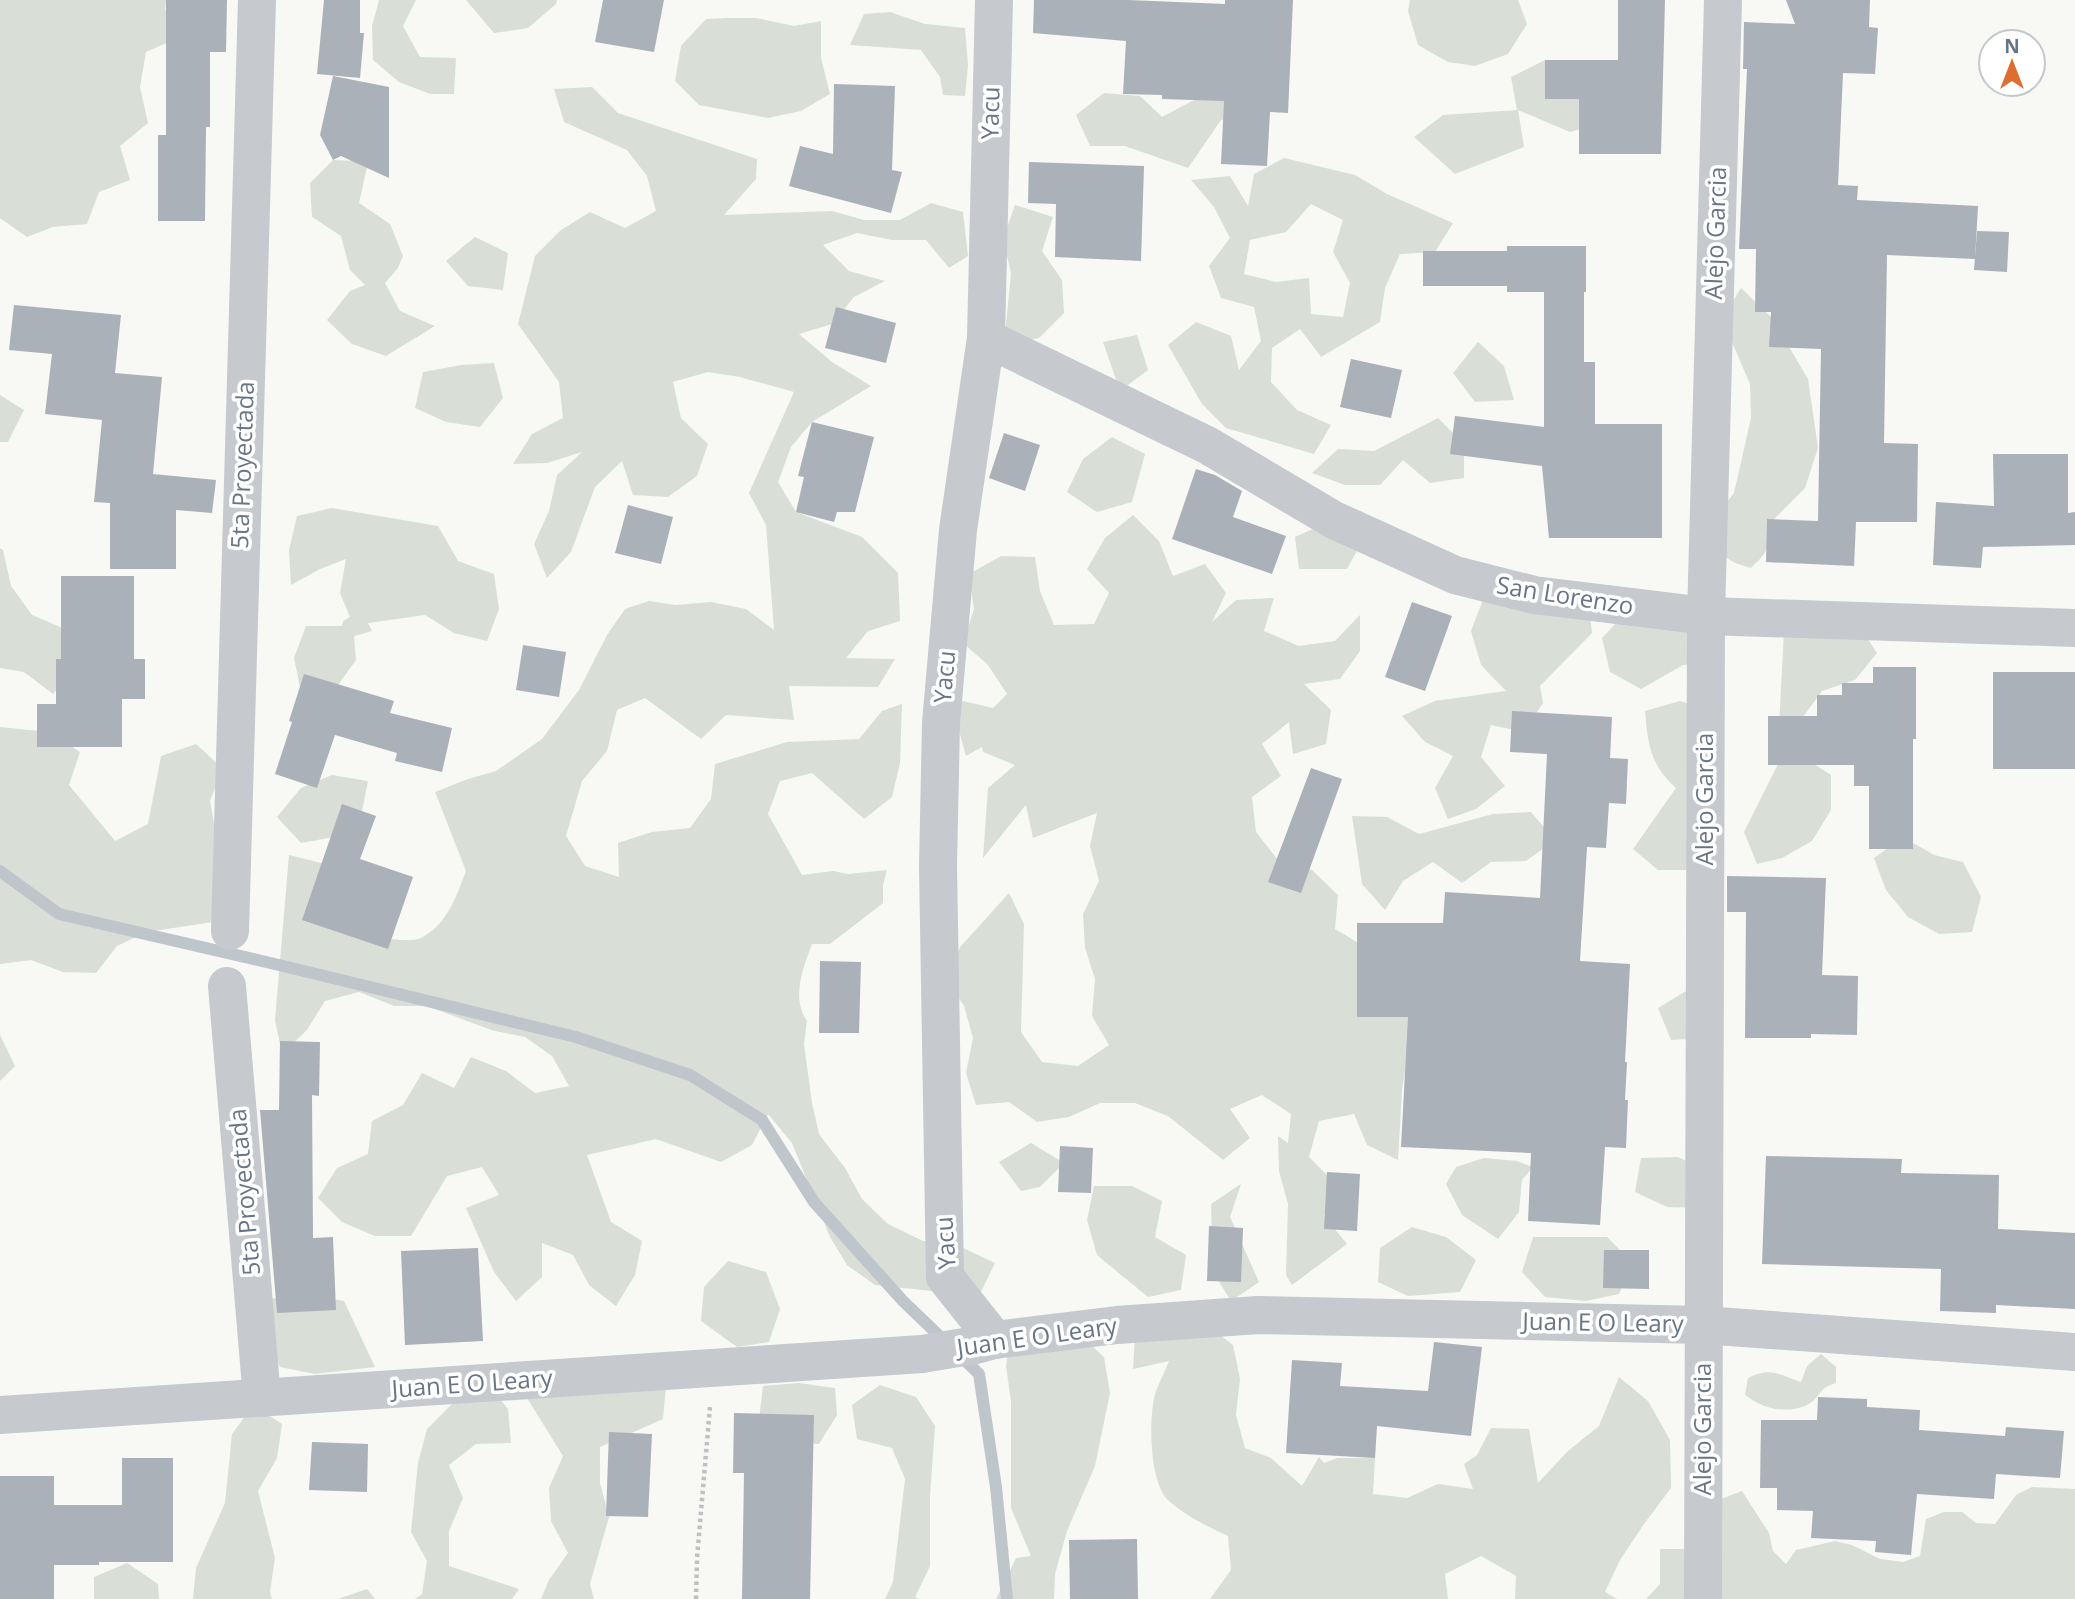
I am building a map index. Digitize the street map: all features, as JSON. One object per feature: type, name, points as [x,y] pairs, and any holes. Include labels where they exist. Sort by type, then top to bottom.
[{"type":"street","name":"5ta Proyectada","points":[[230,931],[257,0]]},
{"type":"street","name":"Yacu","points":[[985,1342],[945,1277],[938,866],[941,723],[958,530],[986,338],[994,0]]},
{"type":"street","name":"Alejo Garcia","points":[[1703,1599],[1706,616],[1723,0]]},
{"type":"street","name":"San Lorenzo","points":[[986,338],[1207,444],[1334,520],[1455,575],[1534,595],[1706,616],[2075,628]]},
{"type":"street","name":"5ta Proyectada","points":[[227,986],[262,1398]]},
{"type":"street","name":"Juan E O Leary","points":[[0,1416],[922,1354],[985,1342],[1117,1325],[1258,1315],[1703,1325],[2075,1352]]},
{"type":"path","points":[[696,1599],[713,1368]]},
{"type":"shaded area","points":[[0,0],[166,0],[165,9],[178,38],[146,52],[140,87],[148,123],[120,146],[130,180],[99,192],[87,224],[53,227],[27,237],[0,218]]},
{"type":"shaded area","points":[[379,0],[416,0],[403,26],[420,57],[456,58],[454,94],[430,94],[399,82],[373,60],[372,26]]},
{"type":"shaded area","points":[[466,0],[557,0],[556,4],[528,28],[494,33]]},
{"type":"shaded area","points":[[1410,0],[1518,0],[1527,24],[1508,54],[1475,66],[1448,62],[1418,45],[1408,11]]},
{"type":"shaded area","points":[[890,12],[925,24],[965,28],[968,65],[965,96],[943,95],[940,77],[921,50],[850,45],[864,14]]},
{"type":"shaded area","points":[[756,18],[794,26],[821,21],[821,58],[830,94],[801,111],[768,118],[699,105],[675,81],[681,46],[706,19]]},
{"type":"shaded area","points":[[1545,60],[1579,65],[1604,123],[1570,132],[1518,110],[1524,147],[1455,174],[1414,137],[1443,115],[1517,110],[1511,77]]},
{"type":"shaded area","points":[[592,87],[618,113],[757,159],[756,179],[724,215],[832,211],[864,220],[900,220],[931,203],[963,212],[968,256],[949,268],[926,240],[892,240],[857,233],[823,245],[849,271],[885,281],[854,297],[832,324],[799,334],[832,362],[871,386],[812,422],[791,447],[778,482],[796,512],[862,537],[898,573],[900,621],[868,631],[846,658],[895,659],[878,687],[789,686],[794,720],[726,715],[701,739],[645,698],[617,710],[607,751],[582,781],[566,836],[585,866],[619,877],[618,843],[652,832],[690,828],[711,799],[715,764],[787,742],[859,739],[882,711],[902,704],[900,763],[892,797],[864,819],[812,773],[780,781],[768,814],[802,875],[833,871],[848,874],[887,870],[883,885],[883,903],[830,944],[812,944],[805,963],[799,993],[802,1012],[807,1021],[804,1044],[812,1103],[819,1134],[845,1168],[862,1199],[888,1224],[923,1241],[959,1246],[995,1263],[979,1296],[875,1285],[847,1265],[830,1237],[792,1143],[768,1114],[752,1145],[721,1162],[656,1139],[587,1155],[611,1222],[642,1241],[635,1275],[616,1306],[589,1285],[573,1255],[542,1243],[542,1277],[516,1301],[494,1272],[466,1208],[499,1195],[482,1167],[447,1176],[411,1236],[375,1236],[342,1222],[318,1198],[337,1168],[368,1154],[372,1121],[403,1105],[422,1073],[454,1088],[471,1057],[506,1071],[535,1093],[569,1086],[552,1056],[525,1037],[491,1030],[427,1006],[394,1006],[359,992],[325,1001],[307,1030],[282,1054],[275,1020],[289,855],[325,864],[383,939],[421,938],[444,917],[455,899],[466,871],[435,792],[496,771],[542,739],[579,690],[607,635],[625,609],[649,601],[675,605],[711,602],[746,609],[774,630],[766,525],[749,493],[794,392],[740,377],[708,372],[673,382],[681,418],[708,444],[697,476],[668,497],[633,495],[622,461],[595,487],[571,552],[547,578],[534,544],[549,511],[557,475],[582,452],[547,463],[513,464],[532,434],[563,418],[559,382],[518,324],[535,256],[561,230],[590,212],[625,228],[656,211],[647,176],[627,150],[564,122],[554,89]]},
{"type":"shaded area","points":[[1104,93],[1140,96],[1162,117],[1196,99],[1231,93],[1259,110],[1221,120],[1188,168],[1125,146],[1090,146],[1076,115]]},
{"type":"shaded area","points":[[1284,158],[1355,175],[1387,194],[1453,223],[1435,252],[1400,254],[1385,288],[1380,322],[1321,357],[1300,329],[1272,348],[1271,382],[1297,410],[1331,425],[1314,454],[1226,428],[1202,404],[1168,345],[1196,322],[1231,336],[1239,370],[1261,341],[1254,307],[1221,298],[1209,266],[1230,238],[1214,207],[1191,180],[1230,176],[1248,206],[1254,174]],"holes":[[[1311,204],[1343,220],[1333,252],[1350,283],[1343,317],[1311,314],[1309,278],[1276,282],[1244,274],[1250,240],[1286,232]]]},
{"type":"shaded area","points":[[333,160],[361,161],[367,167],[359,203],[390,224],[403,256],[398,268],[385,283],[400,311],[435,326],[386,356],[352,344],[327,320],[350,291],[365,285],[350,270],[341,236],[312,217],[310,183]]},
{"type":"shaded area","points":[[1015,205],[1053,217],[1042,251],[1062,280],[1064,313],[1039,338],[1004,345],[1011,273],[1003,239]]},
{"type":"shaded area","points":[[475,237],[508,253],[503,290],[468,286],[446,261]]},
{"type":"shaded area","points":[[1741,288],[1772,318],[1808,379],[1818,448],[1805,488],[1767,526],[1766,550],[1751,568],[1733,562],[1724,555],[1708,527],[1734,493],[1751,418],[1750,384],[1722,319]]},
{"type":"shaded area","points":[[1137,335],[1148,370],[1120,391],[1103,342]]},
{"type":"shaded area","points":[[1478,342],[1504,366],[1514,400],[1475,402],[1453,373]]},
{"type":"shaded area","points":[[494,363],[503,398],[480,427],[446,422],[415,408],[423,372],[461,365]]},
{"type":"shaded area","points":[[0,395],[24,410],[8,442],[0,442]]},
{"type":"shaded area","points":[[1438,418],[1464,444],[1464,478],[1430,483],[1403,460],[1380,485],[1345,485],[1312,473],[1338,449],[1374,451]]},
{"type":"shaded area","points":[[1112,437],[1145,454],[1132,502],[1097,512],[1067,492],[1083,459]]},
{"type":"shaded area","points":[[332,508],[438,526],[458,561],[494,574],[499,609],[487,641],[454,633],[425,615],[368,623],[372,631],[354,636],[356,660],[335,689],[301,692],[294,658],[306,626],[342,626],[343,621],[350,617],[340,593],[346,559],[291,585],[289,550],[297,516]]},
{"type":"shaded area","points":[[1133,515],[1159,541],[1173,576],[1205,564],[1226,593],[1212,622],[1236,600],[1274,598],[1264,631],[1299,646],[1335,641],[1360,615],[1360,651],[1340,679],[1304,684],[1331,710],[1326,744],[1293,754],[1289,722],[1262,744],[1281,776],[1252,797],[1256,832],[1278,860],[1312,870],[1338,895],[1335,929],[1367,948],[1426,1023],[1408,1052],[1402,1090],[1398,1160],[1367,1145],[1354,1114],[1319,1121],[1309,1157],[1335,1183],[1324,1216],[1347,1244],[1292,1285],[1286,1275],[1288,1204],[1279,1171],[1278,1136],[1288,1143],[1291,1114],[1262,1095],[1230,1109],[1250,1138],[1223,1160],[1168,1116],[1135,1103],[1100,1103],[1069,1117],[1037,1122],[1009,1102],[976,1105],[966,1073],[973,1038],[964,1006],[945,977],[961,946],[1009,893],[1024,924],[1021,1032],[1042,1062],[1078,1066],[1109,1045],[1092,1016],[1095,979],[1085,948],[1083,914],[1099,881],[1090,846],[1097,813],[1033,838],[1026,805],[983,858],[988,788],[1015,765],[983,752],[982,747],[966,756],[950,698],[993,708],[1007,694],[988,665],[963,643],[974,609],[969,574],[1001,556],[1035,557],[1040,591],[1054,625],[1094,624],[1109,593],[1087,569],[1105,538]]},
{"type":"shaded area","points":[[1331,521],[1364,538],[1347,569],[1299,569],[1295,537]]},
{"type":"shaded area","points":[[0,548],[3,550],[11,586],[32,615],[65,629],[77,663],[53,694],[24,672],[0,668]]},
{"type":"shaded area","points":[[1484,597],[1588,598],[1592,633],[1540,686],[1543,703],[1524,732],[1491,725],[1481,757],[1505,786],[1476,809],[1448,819],[1435,788],[1453,756],[1425,742],[1402,716],[1435,701],[1506,691],[1481,665],[1471,631]]},
{"type":"shaded area","points":[[1627,612],[1698,629],[1717,662],[1683,665],[1641,689],[1610,672],[1602,638]]},
{"type":"shaded area","points":[[1858,624],[1877,653],[1855,680],[1822,691],[1800,721],[1802,756],[1831,775],[1831,810],[1812,841],[1782,858],[1757,864],[1744,832],[1777,766],[1784,631]]},
{"type":"shaded area","points":[[1680,701],[1714,711],[1693,870],[1658,870],[1633,849],[1676,788],[1661,771],[1652,753],[1645,711]]},
{"type":"shaded area","points":[[0,727],[49,732],[80,752],[69,785],[115,841],[148,824],[161,756],[196,744],[223,769],[210,801],[216,834],[213,922],[147,932],[117,946],[96,973],[63,972],[31,960],[0,964]]},
{"type":"shaded area","points":[[332,775],[368,781],[361,816],[334,837],[301,843],[277,817],[301,788]]},
{"type":"shaded area","points":[[1531,812],[1555,840],[1526,861],[1491,862],[1462,883],[1433,862],[1403,881],[1385,910],[1362,884],[1352,816],[1387,817],[1419,834],[1493,814]]},
{"type":"shaded area","points":[[1903,837],[1934,855],[1963,862],[1981,897],[1972,932],[1939,934],[1908,917],[1886,890],[1874,858]]},
{"type":"shaded area","points":[[1721,970],[1705,1038],[1671,1040],[1658,1008]]},
{"type":"shaded area","points":[[0,1035],[15,1066],[0,1081]]},
{"type":"shaded area","points":[[1031,1143],[1064,1163],[1040,1187],[1021,1191],[999,1162]]},
{"type":"shaded area","points":[[1678,1157],[1721,1179],[1701,1208],[1667,1207],[1635,1192],[1641,1158]]},
{"type":"shaded area","points":[[1484,1158],[1517,1161],[1533,1167],[1522,1180],[1519,1212],[1498,1239],[1462,1215],[1446,1184],[1456,1167]]},
{"type":"shaded area","points":[[1241,1184],[1230,1217],[1259,1282],[1231,1301],[1213,1272],[1211,1204]]},
{"type":"shaded area","points":[[1094,1186],[1132,1186],[1162,1201],[1155,1237],[1186,1255],[1181,1290],[1148,1297],[1097,1255],[1087,1220]]},
{"type":"shaded area","points":[[1412,1227],[1446,1237],[1476,1260],[1460,1292],[1408,1296],[1378,1282],[1380,1248]]},
{"type":"shaded area","points":[[1533,1237],[1607,1237],[1633,1263],[1619,1294],[1586,1301],[1545,1297],[1522,1272]]},
{"type":"shaded area","points":[[728,1261],[766,1272],[780,1309],[769,1342],[737,1347],[701,1321],[704,1287]]},
{"type":"shaded area","points":[[307,1294],[344,1301],[375,1367],[315,1374],[280,1367],[266,1335],[270,1299]]},
{"type":"shaded area","points":[[1207,1325],[1233,1345],[1240,1379],[1236,1415],[1245,1448],[1271,1458],[1302,1486],[1319,1457],[1324,1463],[1337,1458],[1375,1458],[1373,1494],[1407,1498],[1438,1484],[1473,1489],[1464,1464],[1477,1455],[1491,1428],[1529,1429],[1538,1483],[1568,1451],[1599,1426],[1619,1377],[1648,1401],[1670,1440],[1671,1488],[1620,1560],[1605,1592],[1617,1599],[1515,1599],[1516,1576],[1481,1556],[1445,1574],[1448,1599],[1210,1599],[1231,1570],[1228,1536],[1196,1520],[1168,1500],[1157,1479],[1151,1431],[1153,1402],[1169,1361],[1133,1369],[1135,1335]]},
{"type":"shaded area","points":[[1011,1333],[1078,1333],[1104,1357],[1110,1393],[1095,1466],[1067,1531],[1055,1574],[1054,1599],[996,1599],[1016,1558],[1031,1556],[1011,1508],[1011,1402],[1006,1366]]},
{"type":"shaded area","points":[[1821,1354],[1836,1367],[1836,1383],[1824,1388],[1809,1404],[1788,1410],[1773,1408],[1745,1395],[1748,1378],[1763,1373],[1774,1373],[1801,1382],[1807,1366]]},
{"type":"shaded area","points":[[485,1381],[508,1409],[511,1443],[476,1444],[449,1465],[463,1498],[449,1531],[449,1566],[519,1589],[512,1599],[415,1599],[422,1594],[427,1561],[411,1532],[418,1463],[427,1429],[453,1403]]},
{"type":"shaded area","points":[[799,1383],[835,1388],[837,1415],[819,1444],[785,1442],[759,1419],[763,1386]]},
{"type":"shaded area","points":[[666,1385],[663,1419],[600,1447],[600,1483],[609,1517],[590,1584],[594,1599],[541,1599],[549,1580],[568,1553],[551,1521],[549,1488],[563,1456],[527,1398]]},
{"type":"shaded area","points":[[880,1385],[916,1397],[935,1426],[930,1496],[930,1566],[915,1597],[919,1599],[885,1599],[893,1582],[905,1479],[892,1448],[857,1439],[852,1405]]},
{"type":"shaded area","points":[[253,1405],[282,1424],[277,1458],[258,1491],[275,1558],[270,1592],[272,1599],[193,1599],[196,1568],[225,1503],[232,1434]]},
{"type":"shaded area","points":[[2032,1487],[2075,1489],[2075,1599],[1716,1599],[1708,1504],[1742,1491],[1769,1533],[1773,1551],[1786,1564],[1796,1550],[1835,1541],[1852,1545],[1880,1559],[1903,1562],[1920,1556],[1926,1519],[1944,1512],[1962,1512],[1976,1523],[1995,1524],[2016,1495]]},
{"type":"shaded area","points":[[1660,1549],[1695,1549],[1708,1599],[1646,1599],[1660,1584]]},
{"type":"shaded area","points":[[127,1563],[158,1584],[159,1599],[94,1599],[94,1577]]},
{"type":"shaded area","points":[[367,1589],[375,1599],[338,1599]]},
{"type":"building","points":[[166,0],[227,0],[226,52],[210,52],[210,127],[206,127],[205,221],[158,221],[158,135],[166,135]]},
{"type":"building","points":[[324,0],[360,0],[360,33],[364,33],[360,78],[317,74]]},
{"type":"building","points":[[603,0],[664,0],[654,52],[595,42]]},
{"type":"building","points":[[1034,0],[1225,4],[1225,0],[1293,0],[1288,113],[1270,112],[1267,166],[1221,164],[1224,101],[1162,99],[1162,95],[1123,94],[1126,41],[1033,33]]},
{"type":"building","points":[[1618,0],[1665,0],[1661,154],[1579,154],[1579,99],[1545,99],[1545,60],[1618,60]]},
{"type":"building","points":[[1786,0],[1870,0],[1869,27],[1878,28],[1875,74],[1843,73],[1838,185],[1858,186],[1857,200],[1978,206],[1975,259],[1887,255],[1884,443],[1918,444],[1917,522],[1856,522],[1854,566],[1766,562],[1767,519],[1818,521],[1821,349],[1769,347],[1771,312],[1755,312],[1756,249],[1739,249],[1747,69],[1743,69],[1744,22],[1795,24]]},
{"type":"building","points":[[333,76],[389,87],[389,178],[341,156],[333,160],[320,135]]},
{"type":"building","points":[[834,84],[895,86],[892,170],[902,172],[891,213],[789,186],[800,146],[833,154]]},
{"type":"building","points":[[1029,162],[1144,166],[1141,261],[1055,257],[1056,204],[1028,203]]},
{"type":"building","points":[[1977,231],[2009,232],[2007,272],[1974,270]]},
{"type":"building","points":[[1507,246],[1586,246],[1584,362],[1595,362],[1595,424],[1662,424],[1662,538],[1549,538],[1542,466],[1450,454],[1455,416],[1544,427],[1544,292],[1507,292],[1507,286],[1423,286],[1423,251],[1507,251]]},
{"type":"building","points":[[14,305],[121,315],[115,373],[162,377],[153,474],[216,480],[212,513],[176,510],[176,569],[110,569],[110,503],[94,502],[102,420],[45,414],[52,354],[9,350]]},
{"type":"building","points":[[836,307],[896,323],[886,363],[825,348]]},
{"type":"building","points":[[1351,359],[1402,370],[1391,418],[1340,407]]},
{"type":"building","points":[[812,422],[874,437],[855,512],[837,512],[834,522],[796,512],[804,477],[798,476]]},
{"type":"building","points":[[1004,433],[1040,445],[1025,491],[989,478]]},
{"type":"building","points":[[1993,454],[2068,454],[2068,513],[2075,512],[2075,545],[1983,547],[1981,568],[1933,565],[1936,502],[1994,506]]},
{"type":"building","points":[[1196,469],[1215,475],[1242,491],[1233,517],[1286,536],[1272,574],[1172,539]]},
{"type":"building","points":[[628,505],[673,517],[661,564],[615,553]]},
{"type":"building","points":[[61,576],[134,576],[134,659],[145,659],[145,699],[122,699],[122,747],[37,747],[37,704],[56,704],[56,659],[61,659]]},
{"type":"building","points":[[1412,602],[1452,616],[1425,691],[1385,677]]},
{"type":"building","points":[[523,645],[566,652],[559,697],[516,690]]},
{"type":"building","points":[[1873,667],[1916,667],[1913,849],[1869,849],[1869,786],[1854,786],[1854,765],[1768,765],[1768,716],[1817,716],[1817,695],[1842,695],[1842,683],[1873,683]]},
{"type":"building","points":[[1993,672],[2075,672],[2075,769],[1993,769]]},
{"type":"building","points":[[304,674],[394,701],[390,713],[452,728],[442,772],[395,761],[397,753],[335,735],[317,788],[275,774]]},
{"type":"building","points":[[1512,711],[1612,717],[1610,758],[1628,759],[1626,804],[1609,803],[1606,848],[1587,847],[1580,961],[1630,964],[1625,1062],[1625,1100],[1628,1100],[1626,1148],[1605,1147],[1600,1225],[1528,1221],[1531,1153],[1401,1147],[1408,1017],[1357,1017],[1357,923],[1443,923],[1445,892],[1540,898],[1547,754],[1510,752]]},
{"type":"building","points":[[1311,768],[1342,779],[1301,893],[1268,882]]},
{"type":"building","points":[[342,804],[376,816],[360,859],[413,877],[388,949],[302,920]]},
{"type":"building","points":[[1727,876],[1826,878],[1822,975],[1858,976],[1857,1035],[1811,1034],[1811,1038],[1745,1038],[1746,912],[1727,912]]},
{"type":"building","points":[[820,961],[861,962],[859,1033],[819,1033]]},
{"type":"building","points":[[280,1041],[320,1042],[319,1096],[312,1095],[313,1238],[333,1237],[336,1310],[277,1313],[260,1110],[279,1110]]},
{"type":"building","points":[[1060,1146],[1093,1148],[1091,1193],[1058,1192]]},
{"type":"building","points":[[1766,1156],[1902,1159],[1901,1173],[1999,1175],[1998,1229],[2075,1233],[2075,1309],[1996,1305],[1996,1313],[1940,1311],[1941,1269],[1762,1264]]},
{"type":"building","points":[[1327,1172],[1360,1174],[1357,1231],[1324,1229]]},
{"type":"building","points":[[1209,1226],[1243,1228],[1241,1282],[1207,1281]]},
{"type":"building","points":[[478,1248],[483,1341],[405,1345],[401,1251]]},
{"type":"building","points":[[1604,1250],[1649,1250],[1649,1289],[1603,1288]]},
{"type":"building","points":[[1434,1342],[1482,1347],[1471,1436],[1377,1426],[1375,1458],[1286,1453],[1292,1360],[1342,1363],[1340,1386],[1428,1391]]},
{"type":"building","points":[[1818,1397],[1867,1399],[1867,1407],[1920,1410],[1919,1430],[2005,1436],[2006,1427],[2064,1431],[2060,1478],[1996,1474],[1994,1499],[1917,1494],[1911,1555],[1875,1552],[1876,1541],[1811,1538],[1813,1511],[1777,1510],[1777,1488],[1760,1488],[1761,1420],[1817,1420]]},
{"type":"building","points":[[734,1413],[814,1415],[810,1599],[742,1599],[744,1473],[733,1473]]},
{"type":"building","points":[[609,1432],[652,1434],[648,1517],[606,1516]]},
{"type":"building","points":[[312,1442],[368,1444],[367,1492],[309,1490]]},
{"type":"building","points":[[122,1458],[173,1458],[173,1562],[54,1565],[54,1599],[0,1599],[0,1476],[54,1476],[54,1505],[122,1505]]},
{"type":"building","points":[[1137,1539],[1138,1599],[1070,1599],[1069,1540]]},
{"type":"waterway","points":[[0,871],[59,914],[576,1037],[690,1075],[762,1120],[814,1202],[903,1301],[979,1374],[996,1487],[1007,1599]]}]
